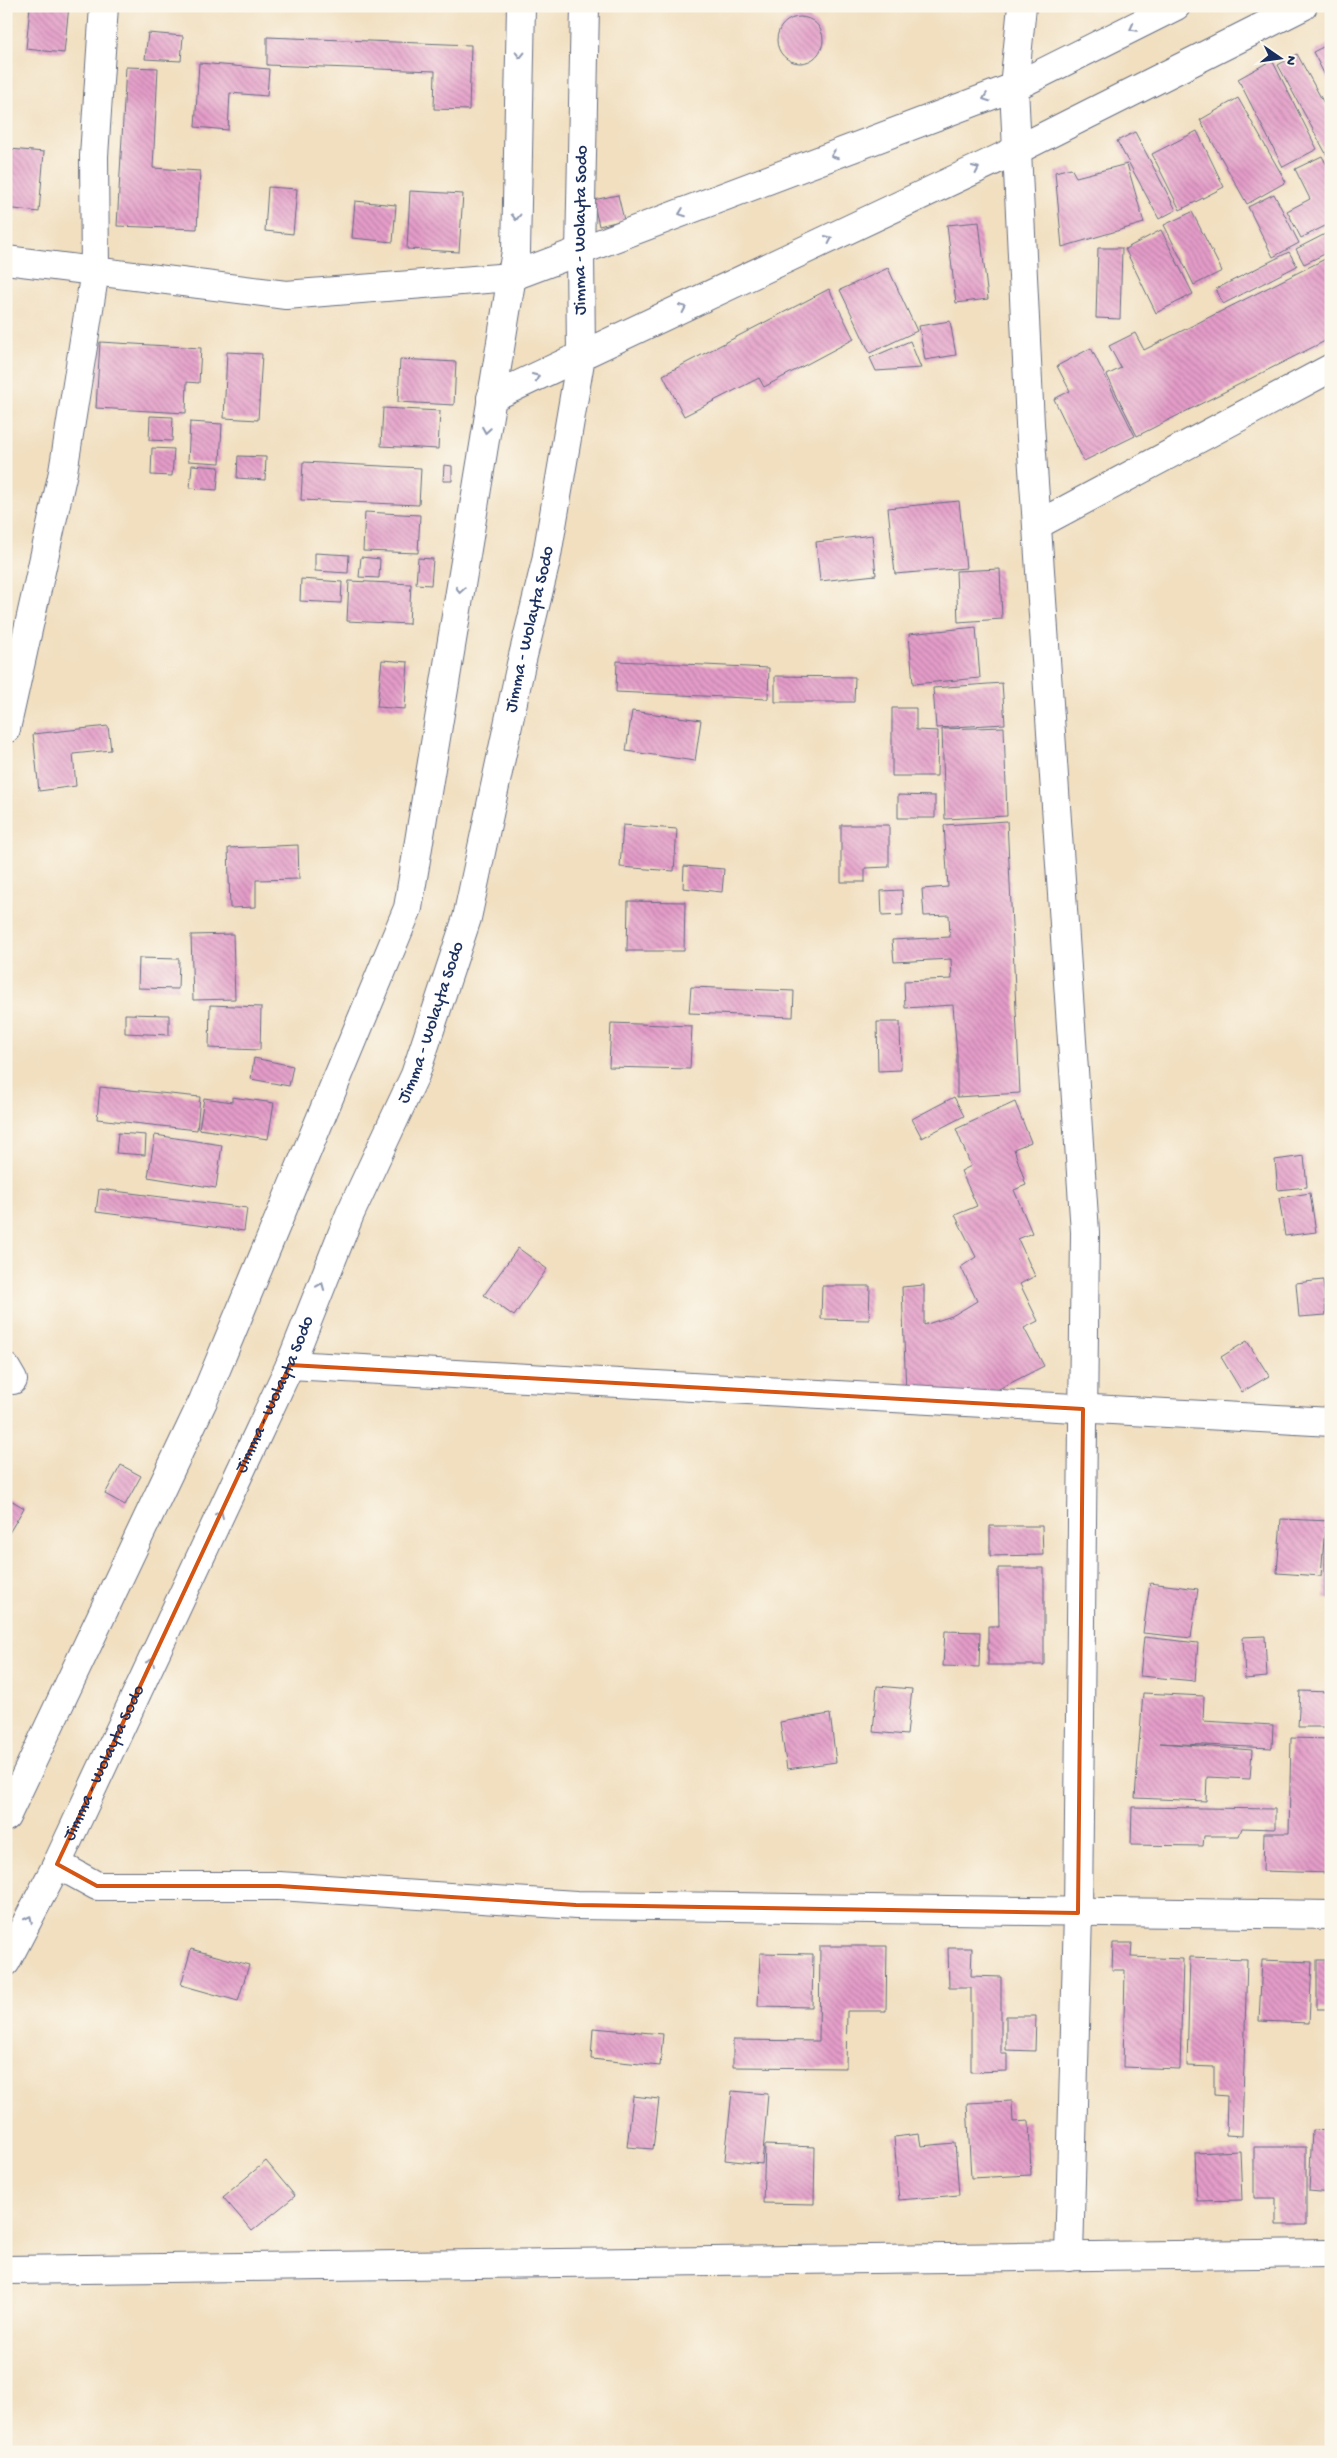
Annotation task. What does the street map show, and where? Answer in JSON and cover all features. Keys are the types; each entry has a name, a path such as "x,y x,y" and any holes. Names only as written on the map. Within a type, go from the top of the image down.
{"main road":[{"path":"6,729 63,472 95,271 94,156 104,6"},
{"path":"6,1817 204,1401 408,908 516,250 521,6"},
{"name":"Jimma - Wolayta Sodo","path":"6,1962 57,1864 290,1365 350,1214 416,1075 466,918 521,664 546,561 581,356 580,252 585,6"},
{"path":"1022,6 1014,87 1019,149 1029,414 1085,1232 1078,1913 1069,2256"},
{"path":"6,260 286,295 511,277 1014,87 1176,6"},
{"path":"491,398 1019,149 1303,6"},
{"path":"1037,525 1331,368"},
{"path":"6,646 30,624"},
{"path":"290,1365 1331,1422"},
{"path":"57,1864 96,1886 279,1886 576,1905 1331,1915"},
{"path":"6,2270 1331,2253"}],"highlighted area":[{"path":"290,1365 1083,1409 1078,1913 576,1905 279,1886 97,1886 57,1864"}],"building":[{"path":"30,6 69,6 64,53 26,49"},
{"path":"800,17 813,21 819,27 823,40 819,53 813,59 800,63 787,59 781,53 777,40 781,27 787,21"},
{"path":"148,33 183,36 181,61 145,59"},
{"path":"267,37 471,45 469,110 434,109 435,71 267,65"},
{"path":"1331,43 1331,87 1313,52"},
{"path":"1297,54 1331,116 1331,163 1278,65"},
{"path":"1272,60 1317,149 1283,167 1238,79"},
{"path":"199,63 269,69 267,96 230,93 228,130 195,127"},
{"path":"126,67 158,68 153,168 200,171 197,229 117,226"},
{"path":"1238,98 1286,182 1247,204 1200,120"},
{"path":"1197,131 1224,187 1180,210 1152,154"},
{"path":"1135,132 1176,210 1159,219 1117,141"},
{"path":"6,138 10,149 44,152 39,212 6,208"},
{"path":"1322,156 1331,173 1331,223 1301,238 1287,211 1310,199 1295,169"},
{"path":"1127,164 1144,223 1062,247 1055,172 1071,168 1076,177"},
{"path":"268,187 297,189 293,234 265,231"},
{"path":"410,191 463,194 459,252 407,249"},
{"path":"1274,194 1299,243 1273,257 1248,207"},
{"path":"618,195 624,220 599,226 593,200"},
{"path":"355,201 396,205 393,242 352,238"},
{"path":"1192,212 1222,271 1194,285 1164,225"},
{"path":"979,222 988,299 956,303 947,225"},
{"path":"1161,230 1193,294 1156,313 1125,249"},
{"path":"1329,232 1331,251 1304,264 1296,249"},
{"path":"1098,248 1122,248 1120,319 1096,318"},
{"path":"1289,252 1297,266 1223,304 1216,289"},
{"path":"1331,256 1331,338 1137,436 1107,375 1121,368 1109,346 1135,333 1144,350"},
{"path":"888,268 917,331 870,353 840,290"},
{"path":"829,289 854,339 764,387 759,378 684,416 663,375"},
{"path":"950,321 956,355 925,360 919,326"},
{"path":"910,341 921,368 876,371 870,358"},
{"path":"100,342 201,348 199,383 187,382 186,413 96,408"},
{"path":"1091,348 1135,436 1084,461 1054,399 1070,391 1057,366"},
{"path":"227,352 262,354 258,420 224,418"},
{"path":"400,359 456,362 454,405 398,402"},
{"path":"383,408 440,411 438,449 381,446"},
{"path":"150,416 173,417 172,441 149,440"},
{"path":"190,422 222,424 220,463 188,461"},
{"path":"152,448 174,449 172,476 151,475"},
{"path":"238,456 266,457 265,480 237,478"},
{"path":"303,462 421,468 419,505 301,500"},
{"path":"192,465 219,467 217,490 190,488"},
{"path":"444,465 452,466 452,481 443,481"},
{"path":"959,501 966,568 895,574 888,508"},
{"path":"365,512 420,515 418,553 363,551"},
{"path":"872,535 876,575 820,581 816,542"},
{"path":"315,553 349,555 348,573 315,571"},
{"path":"361,557 380,559 379,578 359,577"},
{"path":"418,558 433,559 431,585 416,584"},
{"path":"1000,569 1002,619 958,622 956,571"},
{"path":"301,579 342,582 341,603 300,601"},
{"path":"349,581 411,584 409,624 347,621"},
{"path":"976,627 980,678 913,684 909,634"},
{"path":"382,660 408,662 405,709 377,707"},
{"path":"617,661 769,668 768,699 616,692"},
{"path":"775,676 855,677 854,702 775,702"},
{"path":"1002,683 1005,724 936,728 933,688"},
{"path":"892,708 916,708 916,730 938,731 937,776 892,776"},
{"path":"632,711 701,720 695,761 626,751"},
{"path":"108,726 111,750 73,754 76,786 39,791 33,734"},
{"path":"1004,727 1007,816 945,819 942,729"},
{"path":"898,795 935,796 935,818 898,818"},
{"path":"1007,821 1020,1093 957,1097 957,1055 953,1005 905,1008 904,981 952,979 951,959 894,962 892,940 950,937 949,915 924,916 922,889 948,887 944,825"},
{"path":"623,825 677,829 674,871 620,867"},
{"path":"841,825 889,825 889,867 865,868 865,882 841,882"},
{"path":"298,845 299,879 256,880 256,907 230,908 228,848"},
{"path":"684,866 724,869 722,892 683,888"},
{"path":"902,890 903,915 882,916 881,891"},
{"path":"628,901 685,902 684,951 627,951"},
{"path":"233,934 235,999 193,1000 191,935"},
{"path":"139,958 179,959 178,989 138,988"},
{"path":"691,987 794,991 793,1017 689,1013"},
{"path":"210,1005 261,1007 260,1050 209,1048"},
{"path":"125,1014 169,1015 169,1035 125,1033"},
{"path":"877,1022 900,1022 901,1070 878,1071"},
{"path":"611,1023 692,1026 690,1069 609,1067"},
{"path":"254,1058 293,1066 289,1086 251,1079"},
{"path":"100,1087 200,1097 197,1130 97,1119"},
{"path":"232,1097 274,1103 268,1139 199,1129 204,1098 232,1102"},
{"path":"954,1097 964,1116 922,1138 912,1119"},
{"path":"1015,1102 1031,1142 1014,1149 1026,1185 1014,1190 1032,1233 1018,1239 1035,1276 1020,1284 1038,1321 1024,1328 1044,1366 987,1395 906,1394 902,1287 924,1285 924,1325 952,1316 977,1301 961,1267 976,1257 955,1215 977,1206 961,1171 971,1166 956,1129"},
{"path":"118,1133 146,1135 145,1155 116,1153"},
{"path":"155,1135 222,1145 216,1188 148,1177"},
{"path":"1304,1156 1307,1187 1278,1190 1275,1160"},
{"path":"99,1189 247,1208 244,1231 96,1212"},
{"path":"1310,1193 1316,1232 1285,1236 1279,1198"},
{"path":"518,1248 547,1269 514,1316 484,1295"},
{"path":"1323,1280 1326,1315 1299,1317 1296,1283"},
{"path":"822,1286 870,1286 869,1320 821,1319"},
{"path":"1247,1341 1269,1376 1242,1392 1221,1357"},
{"path":"121,1465 141,1476 125,1505 105,1494"},
{"path":"6,1497 24,1508 6,1538"},
{"path":"1281,1519 1331,1521 1331,1599 1325,1599 1325,1527 1321,1576 1277,1573"},
{"path":"990,1526 1042,1526 1043,1555 990,1556"},
{"path":"998,1568 1044,1568 1044,1665 988,1665 988,1626 999,1626"},
{"path":"1150,1583 1198,1589 1191,1638 1143,1633"},
{"path":"945,1631 980,1632 979,1667 943,1666"},
{"path":"1265,1636 1267,1677 1245,1679 1243,1637"},
{"path":"1144,1637 1198,1643 1195,1681 1140,1676"},
{"path":"877,1686 912,1689 907,1735 873,1732"},
{"path":"1300,1691 1331,1692 1330,1727 1298,1727"},
{"path":"1143,1693 1204,1696 1203,1721 1273,1725 1272,1748 1160,1743 1252,1750 1250,1779 1207,1777 1206,1801 1135,1798"},
{"path":"830,1714 836,1762 787,1769 780,1722"},
{"path":"1291,1738 1331,1739 1331,1873 1263,1871 1264,1833 1289,1833"},
{"path":"1132,1807 1275,1809 1275,1829 1242,1828 1239,1836 1204,1836 1203,1846 1131,1845"},
{"path":"1113,1943 1132,1943 1131,1957 1183,1959 1180,2069 1123,2067 1125,1970 1112,1970"},
{"path":"820,1946 887,1946 886,2011 847,2011 846,2068 733,2067 733,2040 819,2041"},
{"path":"948,1948 972,1948 971,1976 1001,1977 1001,2054 1007,2054 1007,2071 971,2072 971,1988 949,1988"},
{"path":"191,1949 249,1965 238,2001 181,1985"},
{"path":"760,1953 813,1954 812,2007 758,2006"},
{"path":"1190,1957 1247,1959 1242,2136 1226,2135 1227,2096 1214,2095 1214,2067 1187,2066"},
{"path":"1262,1960 1312,1962 1309,2023 1259,2021"},
{"path":"1317,1960 1331,1960 1331,2009 1317,2009"},
{"path":"1006,2016 1036,2016 1035,2051 1006,2050"},
{"path":"593,2028 663,2034 660,2066 591,2059"},
{"path":"732,2091 768,2094 762,2164 725,2160"},
{"path":"633,2096 659,2099 653,2149 627,2147"},
{"path":"1012,2101 1013,2122 1029,2121 1031,2175 971,2178 967,2103"},
{"path":"1312,2130 1331,2131 1331,2193 1309,2191"},
{"path":"919,2134 921,2146 955,2143 959,2195 899,2200 894,2137"},
{"path":"765,2145 815,2147 814,2204 763,2203"},
{"path":"1254,2147 1306,2147 1306,2225 1276,2225 1276,2198 1254,2198"},
{"path":"1240,2151 1242,2200 1197,2201 1195,2153"},
{"path":"266,2161 295,2196 252,2231 223,2197"}]}
